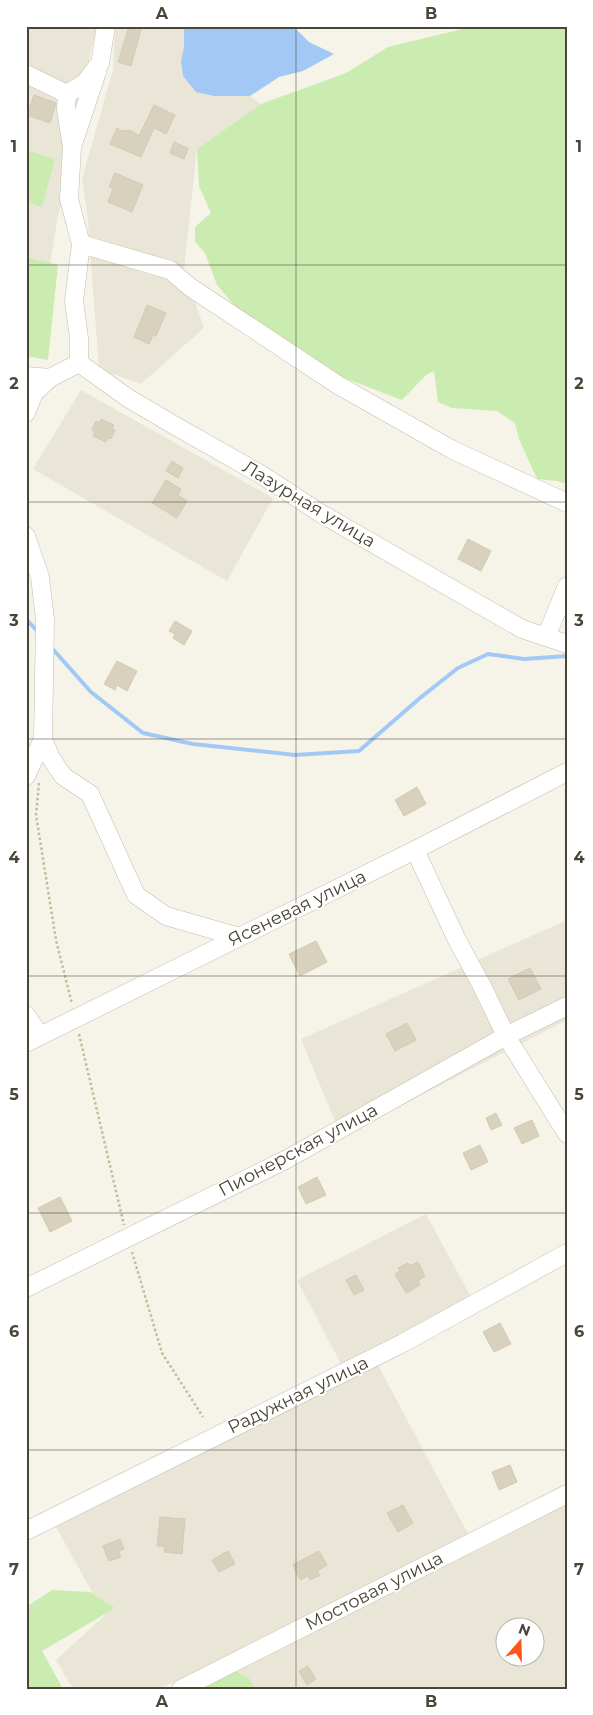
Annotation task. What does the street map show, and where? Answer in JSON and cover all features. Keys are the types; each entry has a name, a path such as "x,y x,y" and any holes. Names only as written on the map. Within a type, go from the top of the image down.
{"street":[{"path":"72,147 100,63 106,26"},
{"path":"67,94 84,83 100,63"},
{"path":"26,74 67,94"},
{"path":"26,413 34,393 50,378 79,362 79,338 74,301 81,244 69,199 72,147 66,109 67,94"},
{"path":"81,244 170,270 190,287 338,385 451,449 567,503"},
{"name":"Лазурная улица","path":"79,362 128,398 269,479 320,513 522,629 567,644"},
{"path":"26,376 50,378"},
{"path":"26,536 40,577 45,619 43,739 33,776"},
{"path":"546,637 567,586"},
{"path":"43,739 51,758 64,776 90,794 136,895 166,916 239,937"},
{"name":"Ясеневая улица","path":"33,1039 416,850 567,772"},
{"path":"416,850 457,940 506,1036 567,1134"},
{"name":"Пионерская улица","path":"26,1288 286,1158 506,1036 567,1006"},
{"path":"26,1015 33,1039"},
{"name":"Радужная улица","path":"26,1531 403,1343 567,1253"},
{"name":"Мостовая улица","path":"181,1689 567,1494"}],"path":[{"path":"33,776 36,815 56,940 127,1238 162,1353 204,1417"}],"shaded area":[{"path":"26,26 98,26 90,52 78,153 58,215 48,277 26,272"},
{"path":"115,26 183,26 184,47 181,61 214,96 250,96 261,104 197,149 184,270 204,328 141,384 99,369 87,211 82,179 113,69"},
{"path":"81,390 273,498 227,581 33,469"},
{"path":"567,920 567,1020 341,1136 301,1039"},
{"path":"426,1214 472,1299 371,1352 477,1551 567,1504 567,1689 239,1689 223,1659 159,1689 73,1689 56,1660 105,1615 52,1520 342,1366 297,1280"}],"green space":[{"path":"475,26 567,26 567,484 537,479 519,439 515,423 497,411 452,408 438,402 434,371 426,375 402,400 334,374 248,321 217,285 205,253 195,242 195,227 211,213 199,186 197,149 261,104 346,73 388,47"},
{"path":"26,150 55,159 42,207 26,202"},
{"path":"26,257 58,265 48,360 26,356"},
{"path":"52,1590 90,1592 115,1608 42,1651 63,1689 26,1689 26,1611 29,1605"},
{"path":"220,1662 250,1679 255,1689 167,1689"}],"water":[{"path":"183,26 293,26 309,42 334,54 303,71 279,77 250,96 214,96 196,92 183,76 181,61 184,47"}],"building":[{"path":"129,26 141,29 131,66 118,62"},
{"path":"34,95 56,103 50,123 27,115"},
{"path":"154,105 175,115 166,134 154,128 141,157 110,144 117,128 122,131 130,130 139,136"},
{"path":"174,142 188,148 184,159 170,153"},
{"path":"115,173 143,185 132,212 108,202 113,189 109,187"},
{"path":"147,305 166,313 156,336 153,335 149,344 134,337"},
{"path":"101,419 114,425 112,429 115,430 111,439 108,438 106,442 93,436 95,432 92,430 96,421 99,423"},
{"path":"172,461 183,468 178,478 166,471"},
{"path":"166,480 181,489 178,495 187,501 177,518 152,503"},
{"path":"468,539 491,551 481,571 458,559"},
{"path":"175,621 192,631 184,645 173,638 175,634 169,631"},
{"path":"117,661 137,671 127,691 117,685 115,690 104,684"},
{"path":"417,787 426,804 404,816 395,800"},
{"path":"316,941 327,962 300,976 289,954"},
{"path":"530,968 541,989 519,1000 508,979"},
{"path":"407,1023 416,1040 395,1051 386,1034"},
{"path":"496,1113 502,1125 491,1130 486,1118"},
{"path":"532,1120 539,1136 522,1144 514,1128"},
{"path":"480,1145 488,1162 471,1170 463,1153"},
{"path":"317,1177 326,1195 306,1204 298,1187"},
{"path":"60,1197 72,1221 50,1232 38,1208"},
{"path":"418,1262 425,1276 418,1281 420,1285 406,1293 395,1274 400,1271 398,1268 408,1263 410,1266"},
{"path":"356,1275 364,1290 354,1295 346,1280"},
{"path":"500,1323 511,1344 494,1352 483,1332"},
{"path":"510,1465 517,1482 499,1490 492,1472"},
{"path":"403,1505 413,1523 398,1532 387,1513"},
{"path":"160,1517 185,1519 182,1554 164,1552 165,1546 157,1546"},
{"path":"120,1539 124,1549 118,1551 121,1557 109,1561 103,1546"},
{"path":"228,1551 235,1564 219,1572 212,1560"},
{"path":"319,1551 327,1565 317,1571 320,1575 310,1580 308,1576 300,1580 293,1565"},
{"path":"308,1666 316,1679 307,1685 299,1671"}],"waterway":[{"path":"26,619 39,633"},
{"path":"50,646 91,692 143,733 193,744 295,755 359,751 458,668 488,654 524,659 567,656"}]}
